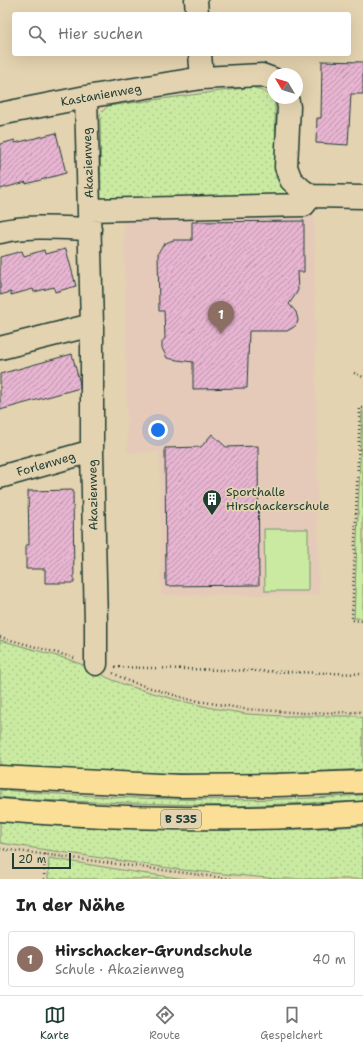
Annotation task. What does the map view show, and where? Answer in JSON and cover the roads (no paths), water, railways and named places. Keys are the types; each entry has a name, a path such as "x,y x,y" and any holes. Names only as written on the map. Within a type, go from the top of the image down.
{"highway":[{"path":"0,777 179,786 363,782"},
{"name":"B 535","path":"0,810 51,814 185,819 297,817 363,813"}],"street":[{"path":"196,0 197,12"},
{"path":"200,56 202,78"},
{"name":"Kastanienweg","path":"0,114 86,97 202,78 262,75 267,77"},
{"name":"Akazienweg","path":"86,97 90,219 92,451 96,623 102,665"},
{"path":"288,104 286,168 291,180 311,196 363,197"},
{"path":"0,232 90,219 304,205 311,196"},
{"path":"0,348 92,326"},
{"name":"Forlenweg","path":"0,477 92,451"}],"place":[{"name":"Hirschacker-Grundschule","path":"221,334"},
{"name":"Sporthalle Hirschackerschule","path":"212,516"}]}
